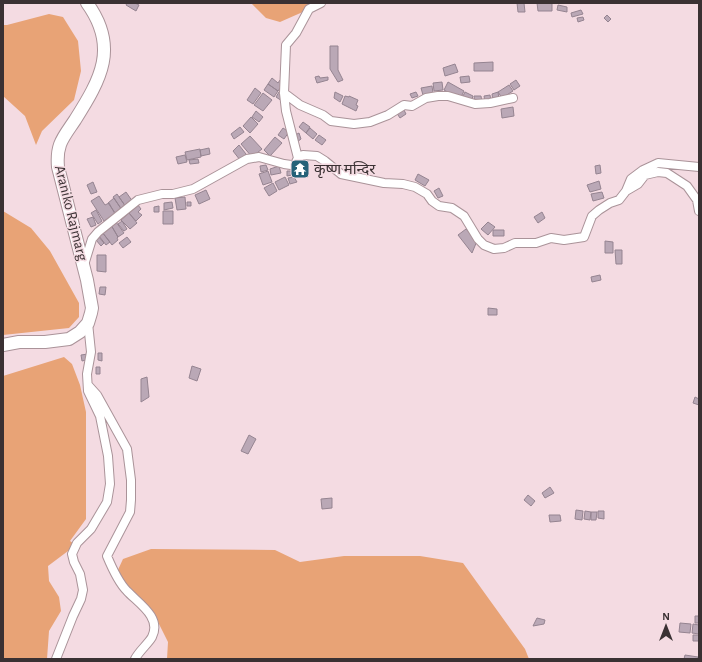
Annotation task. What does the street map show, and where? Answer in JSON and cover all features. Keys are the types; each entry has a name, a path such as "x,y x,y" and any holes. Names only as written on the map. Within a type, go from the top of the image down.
{"highway":[{"name":"Araniko Rajmarg","path":"87,3 98,24 105,43 105,58 101,73 91,94 65,133 59,149 58,167 87,280 92,308 88,323"},
{"path":"3,345 19,342 45,342 69,339 80,332 88,323"}],"street":[{"path":"298,158 286,112 284,93 286,45 296,33 309,9 320,3"},
{"path":"284,93 300,105 322,115 330,121 354,124 370,122 388,115 404,105 412,106 426,98 438,96 448,96 475,104 490,103 513,98"},
{"path":"84,266 92,239 98,232 138,200 193,189 247,159 259,157 291,165 295,164 298,158 303,155 317,156 341,174 384,183 403,184 415,187 427,194 432,201 439,206 452,208 464,216 478,239 484,245 494,249 504,248 515,243 536,242 551,238 564,240 584,237 592,216 610,203 620,200 631,179 643,170 658,163 699,167"},
{"path":"626,191 638,184 645,175 658,172 667,173 687,186 696,200 699,211"},
{"path":"56,659 81,599 83,590 80,574 72,554 77,543 91,529 107,502 110,484 108,456 100,416 88,391 87,374 91,352 88,323"},
{"path":"88,384 97,395 127,449 132,500 130,512 107,556 113,570 126,591 146,609 152,620 154,628 152,637 135,659"}],"shaded area":[{"path":"251,3 311,3 305,11 280,22 266,18"},
{"path":"49,14 63,17 78,41 81,71 74,100 42,131 36,145 25,116 3,96 3,25"},
{"path":"3,211 31,228 50,251 79,303 79,317 69,328 3,335"},
{"path":"64,357 72,364 80,385 86,412 86,519 70,541 76,545 48,566 49,581 59,597 61,611 49,631 47,659 3,659 3,376"},
{"path":"151,549 275,550 300,562 344,556 420,556 463,563 525,649 529,659 167,659 168,642 155,616 123,587 117,572 123,559"}],"building":[{"path":"127,3 135,3 139,5 136,11 126,5"},
{"path":"517,3 524,3 525,12 518,12"},
{"path":"537,3 552,3 552,11 538,11"},
{"path":"558,5 567,7 567,12 557,10"},
{"path":"581,10 583,14 572,17 571,13"},
{"path":"607,15 611,19 608,22 604,18"},
{"path":"583,17 584,20 578,22 577,18"},
{"path":"330,46 338,46 338,70 343,80 338,82 330,69"},
{"path":"493,62 493,71 474,71 474,63"},
{"path":"455,64 458,72 445,76 443,68"},
{"path":"319,76 320,78 328,77 328,80 317,83 315,77"},
{"path":"469,76 470,82 461,83 460,77"},
{"path":"272,78 278,83 280,80 284,83 278,91 268,84"},
{"path":"516,80 520,86 514,90 510,84"},
{"path":"442,82 443,90 434,91 433,83"},
{"path":"448,82 464,91 460,99 444,90"},
{"path":"268,84 278,91 274,97 264,90"},
{"path":"509,85 513,91 502,98 498,92"},
{"path":"432,86 433,93 423,95 421,88"},
{"path":"255,88 261,93 253,104 247,100"},
{"path":"279,92 285,96 282,101 276,97"},
{"path":"335,92 343,96 340,102 334,98"},
{"path":"416,92 418,96 412,98 410,94"},
{"path":"465,92 473,96 471,102 462,98"},
{"path":"498,92 499,99 493,101 492,94"},
{"path":"263,93 272,100 263,111 254,105"},
{"path":"490,95 491,101 485,102 484,96"},
{"path":"345,96 358,100 356,111 342,104"},
{"path":"474,96 481,96 482,102 475,103"},
{"path":"513,107 514,116 502,118 501,109"},
{"path":"403,108 406,114 400,118 396,112"},
{"path":"256,111 263,117 259,122 252,117"},
{"path":"251,117 258,124 250,133 243,126"},
{"path":"303,122 310,127 306,133 299,127"},
{"path":"240,127 244,132 234,139 231,134"},
{"path":"283,128 289,132 284,139 278,135"},
{"path":"310,128 317,134 313,139 306,133"},
{"path":"299,133 301,139 297,142 295,135"},
{"path":"319,135 326,140 322,145 315,140"},
{"path":"250,136 262,149 252,157 241,144"},
{"path":"275,137 282,143 270,156 264,150"},
{"path":"239,145 246,154 240,160 233,151"},
{"path":"209,148 210,154 201,156 200,150"},
{"path":"200,149 201,157 187,160 185,152"},
{"path":"185,155 187,162 178,164 176,157"},
{"path":"198,159 199,163 190,164 189,160"},
{"path":"266,165 268,170 261,172 260,166"},
{"path":"600,165 601,173 596,174 595,166"},
{"path":"279,166 281,173 271,175 270,169"},
{"path":"268,171 272,182 263,185 259,174"},
{"path":"287,171 292,171 292,175 287,176"},
{"path":"418,174 429,180 425,186 415,180"},
{"path":"285,177 289,185 279,190 275,182"},
{"path":"294,177 297,182 290,184 288,178"},
{"path":"599,181 601,189 590,192 587,185"},
{"path":"93,182 97,192 91,194 87,185"},
{"path":"273,183 277,191 269,196 264,188"},
{"path":"439,188 443,196 438,198 434,191"},
{"path":"206,190 210,199 199,204 195,195"},
{"path":"126,192 133,202 126,207 119,197"},
{"path":"602,192 604,198 593,201 591,194"},
{"path":"117,194 126,207 122,210 113,197"},
{"path":"99,196 105,205 109,203 115,214 104,221 91,201"},
{"path":"185,197 186,209 177,210 175,198"},
{"path":"114,198 122,210 116,214 108,203"},
{"path":"172,202 173,208 164,210 164,203"},
{"path":"187,202 191,202 191,206 187,206"},
{"path":"138,205 141,209 138,212 142,215 136,221 129,213"},
{"path":"159,206 159,212 154,212 154,207"},
{"path":"96,210 102,221 98,224 91,213"},
{"path":"163,211 173,211 173,224 163,224"},
{"path":"542,212 545,218 538,223 534,217"},
{"path":"129,213 137,223 130,229 121,220"},
{"path":"93,217 96,225 91,227 87,219"},
{"path":"122,221 127,229 124,231 118,224"},
{"path":"116,222 124,233 118,237 111,225"},
{"path":"488,222 495,227 488,235 481,229"},
{"path":"111,225 118,237 118,240 112,245 102,232"},
{"path":"466,229 477,241 472,253 458,235"},
{"path":"493,230 504,230 504,236 493,236"},
{"path":"102,232 110,242 106,245 99,236"},
{"path":"98,236 104,243 101,246 96,240"},
{"path":"127,237 131,242 123,248 119,243"},
{"path":"605,241 613,242 613,253 605,253"},
{"path":"615,250 622,250 622,264 616,264"},
{"path":"97,255 106,255 106,272 97,271"},
{"path":"600,275 601,280 592,282 591,277"},
{"path":"100,287 106,287 105,295 99,294"},
{"path":"488,308 497,309 497,315 488,315"},
{"path":"98,353 102,353 102,361 98,360"},
{"path":"88,354 90,359 82,361 81,355"},
{"path":"192,366 201,369 197,381 189,378"},
{"path":"96,367 100,367 100,374 96,374"},
{"path":"147,377 149,397 141,402 141,379"},
{"path":"695,397 699,399 699,405 693,403"},
{"path":"249,435 256,439 248,454 241,451"},
{"path":"550,487 554,493 545,498 542,493"},
{"path":"528,495 535,501 531,506 524,500"},
{"path":"332,498 332,508 322,509 321,499"},
{"path":"576,510 583,511 582,520 575,519"},
{"path":"585,511 591,512 590,520 584,519"},
{"path":"598,511 604,511 604,519 598,518"},
{"path":"591,512 597,512 596,520 591,520"},
{"path":"549,515 560,515 561,521 550,522"},
{"path":"695,616 699,616 699,623 695,623"},
{"path":"537,618 545,620 544,624 533,626"},
{"path":"680,623 691,624 690,633 679,632"},
{"path":"693,624 699,625 699,634 692,633"},
{"path":"693,635 699,635 699,641 693,641"},
{"path":"685,655 698,657 698,659 684,659"}],"place":[{"name":"कृष्ण मन्दिर","path":"300,169"}]}
